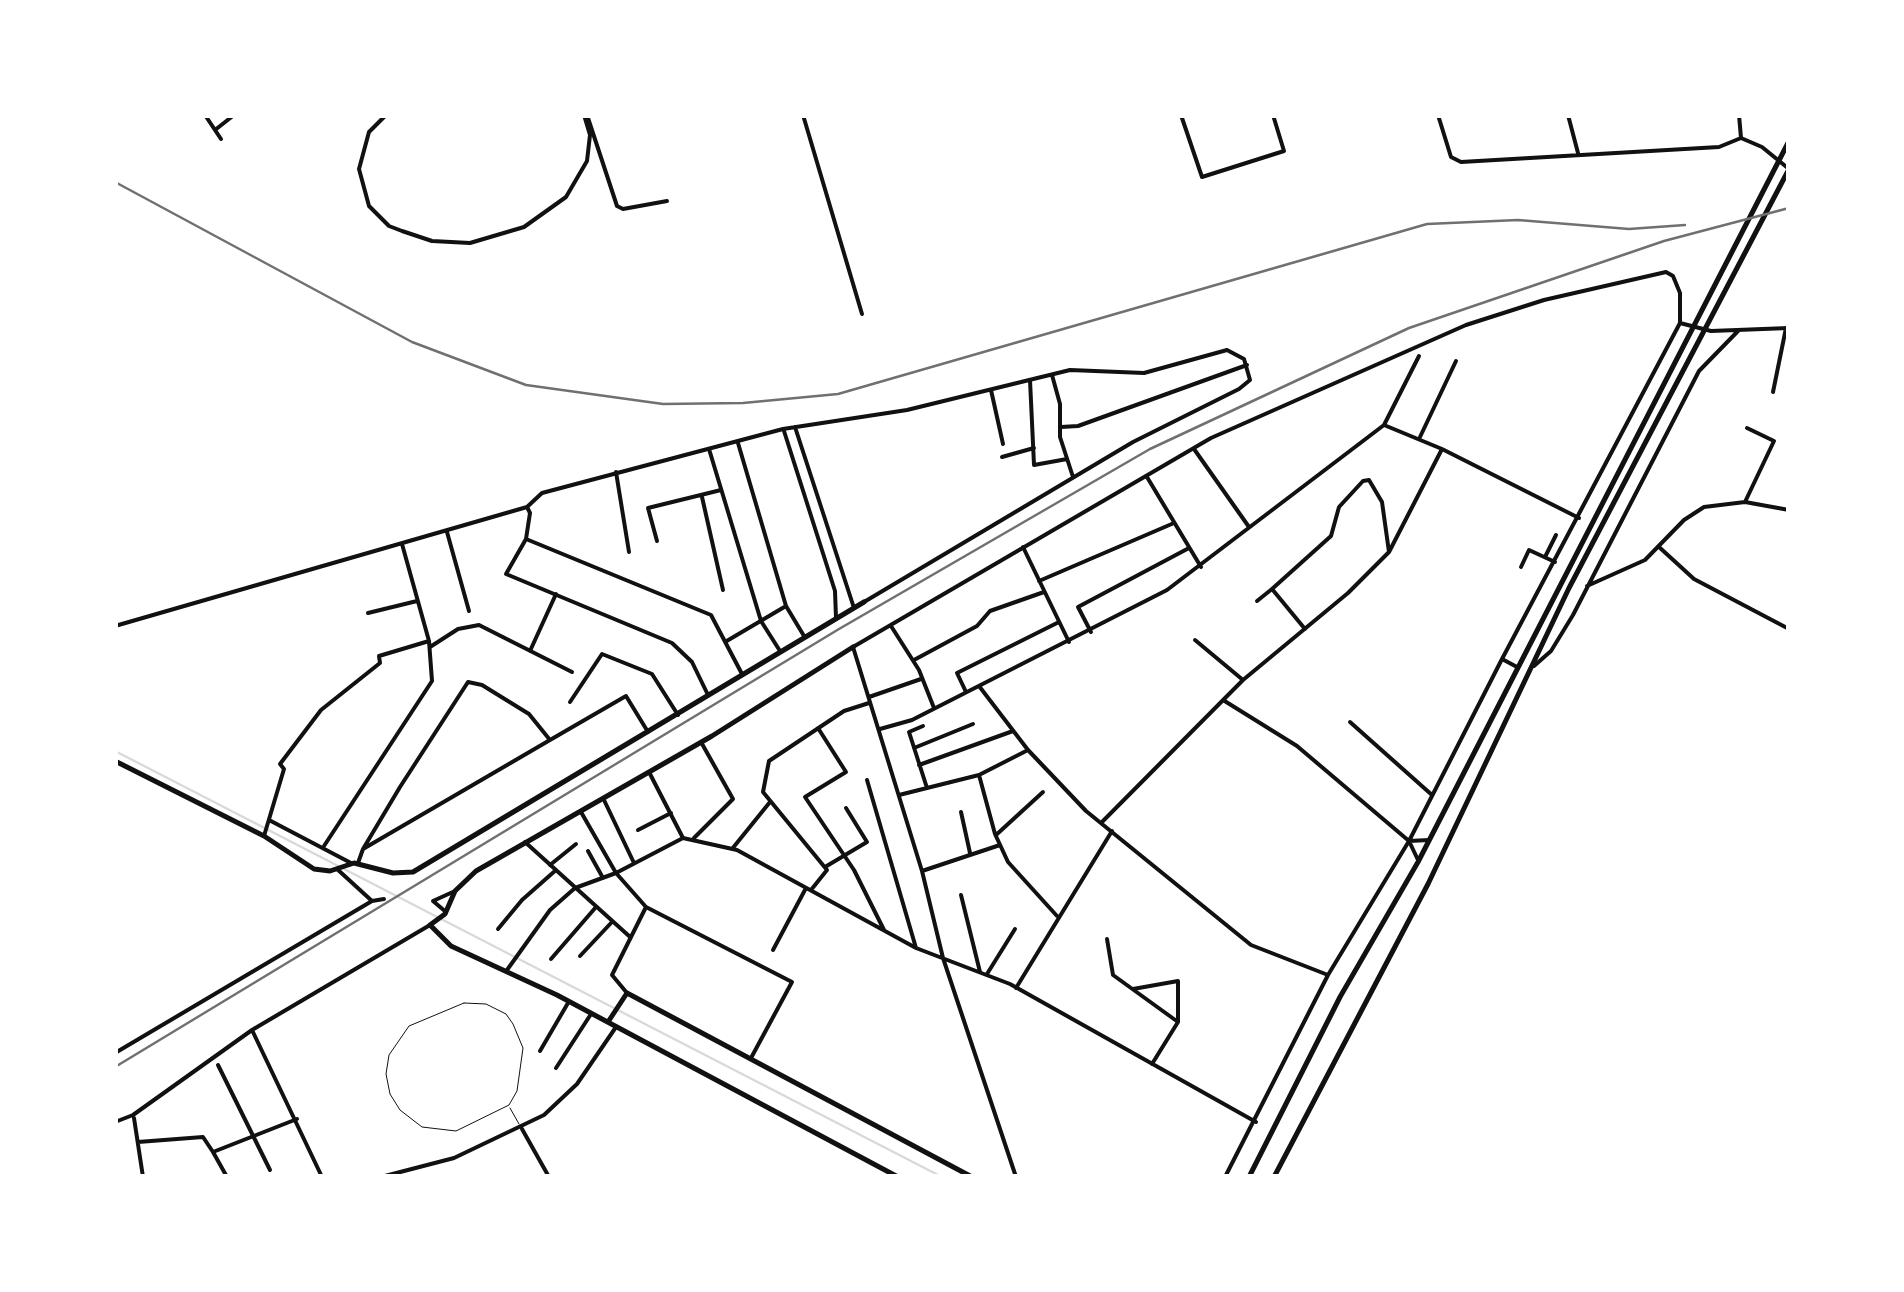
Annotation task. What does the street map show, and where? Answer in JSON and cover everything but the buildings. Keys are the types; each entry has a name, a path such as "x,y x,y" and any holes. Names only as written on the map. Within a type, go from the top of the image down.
{"street":[{"path":"205,115 221,139"},
{"path":"215,130 234,115"},
{"path":"386,115 370,132 359,169 369,206 389,226 402,232 432,241 470,243 524,227 566,196 587,161 590,136 585,115"},
{"path":"585,115 616,206 622,209 667,201"},
{"path":"803,115 862,314"},
{"path":"1180,115 1202,177 1284,151 1273,115"},
{"path":"1274,1177 1428,884 1570,588 1789,169 1741,138 1720,147 1454,160 1438,115"},
{"path":"1568,115 1578,153"},
{"path":"1739,115 1741,138"},
{"path":"1249,1177 1340,997 1418,862 1789,141"},
{"path":"446,913 433,901 455,891 476,871 702,742 1022,546 1194,449 1428,342 1544,300 1666,272 1673,276 1680,293 1680,323 1409,842 1328,975 1225,1177"},
{"path":"1680,323 1712,331 1788,328 1773,392"},
{"path":"1534,666 1560,638 1699,370 1739,330"},
{"path":"115,626 447,532 527,507 542,493 737,440 908,410 1094,368 1144,374 1227,350 1238,354 1247,365 1250,380 1239,389 1072,477 422,868 393,873 352,864 324,846 268,822"},
{"path":"880,729 934,708 1092,632 1201,567 1384,425 1419,356"},
{"path":"1420,437 1456,361"},
{"path":"1061,427 1078,426 1247,365"},
{"path":"1052,375 1072,477"},
{"path":"1030,380 1034,465 1067,458"},
{"path":"992,390 1003,444"},
{"path":"1384,425 1420,437 1578,518"},
{"path":"795,427 854,608"},
{"path":"1746,502 1774,441 1747,428"},
{"path":"783,430 835,592 836,618"},
{"path":"737,440 786,606 804,636"},
{"path":"708,448 761,620 780,651"},
{"path":"1002,457 1034,448"},
{"path":"1194,449 1250,528"},
{"path":"1101,823 1243,680 1306,629 1389,552 1442,449"},
{"path":"616,472 628,552"},
{"path":"1146,476 1201,567"},
{"path":"1258,601 1331,536 1340,507 1363,481 1370,480 1382,502 1389,552"},
{"path":"657,541 648,508 721,490"},
{"path":"701,495 723,590"},
{"path":"1587,586 1645,560 1684,520 1704,507 1746,502 1789,510"},
{"path":"527,507 530,513 526,539 506,574 672,643 692,662 708,695"},
{"path":"1039,580 1174,523"},
{"path":"447,532 468,611"},
{"path":"1545,557 1556,535"},
{"path":"526,539 711,614 742,674"},
{"path":"324,846 432,681 429,644 402,544"},
{"path":"1022,546 1068,642"},
{"path":"1659,547 1694,578 1789,629"},
{"path":"1092,632 1078,607 1189,548"},
{"path":"1521,566 1529,550 1555,562"},
{"path":"1272,589 1306,629"},
{"path":"914,660 977,626 990,611 1044,592"},
{"path":"530,651 556,594"},
{"path":"368,613 417,601"},
{"path":"725,642 786,606"},
{"path":"966,692 957,672 1059,622"},
{"path":"264,834 284,770 280,764 321,710 380,663 378,656 429,644 458,629 479,625 572,672"},
{"path":"891,626 914,660 934,708"},
{"path":"1195,640 1243,680"},
{"path":"852,647 922,871 943,958 1016,1177"},
{"path":"570,702 602,654 652,674 678,714"},
{"path":"1502,659 1518,667"},
{"path":"825,867 762,792 768,761 844,711 922,678"},
{"path":"115,761 264,834 314,869 338,869 352,864 468,682 482,685 529,714 550,740"},
{"path":"979,686 1028,750 1101,823 1251,944 1328,975"},
{"path":"363,848 626,696 648,733"},
{"path":"1223,700 1298,746 1409,842 1418,862"},
{"path":"1350,722 1432,795"},
{"path":"914,748 973,724"},
{"path":"923,726 909,732 927,788"},
{"path":"818,728 846,772 805,797 844,856 884,930"},
{"path":"920,765 1013,730"},
{"path":"692,840 732,799 702,742"},
{"path":"899,795 979,775 1028,750"},
{"path":"649,772 684,838"},
{"path":"979,775 1008,862 1057,916"},
{"path":"867,780 916,948"},
{"path":"996,835 1043,792"},
{"path":"603,798 634,863"},
{"path":"732,849 770,802"},
{"path":"773,950 825,867 867,842 846,808"},
{"path":"580,811 616,873 646,908 792,982 751,1058"},
{"path":"961,812 970,854"},
{"path":"638,830 670,813"},
{"path":"1016,988 1112,831"},
{"path":"507,970 522,944 575,888 616,873 684,838 732,849 916,948 1016,988 1256,1122"},
{"path":"1409,842 1429,840"},
{"path":"525,842 630,937"},
{"path":"550,864 576,844"},
{"path":"922,871 1000,845"},
{"path":"588,851 603,878"},
{"path":"338,869 372,901"},
{"path":"498,930 522,900 556,870"},
{"path":"115,1122 133,1116 252,1030 438,922 455,891"},
{"path":"961,895 984,973"},
{"path":"115,1053 372,901 384,899"},
{"path":"551,959 596,907"},
{"path":"646,908 612,975 624,995 751,1058 972,1177"},
{"path":"580,956 612,921"},
{"path":"430,925 440,939 569,1002 898,1177"},
{"path":"984,973 1015,930"},
{"path":"1107,940 1113,975 1178,1022"},
{"path":"1133,989 1178,982 1178,1022 1152,1064"},
{"path":"608,1023 624,995"},
{"path":"540,1051 569,1002"},
{"path":"556,1068 591,1014"},
{"path":"381,1177 454,1158 544,1115 577,1084 616,1028"},
{"path":"252,1030 298,1119 322,1177"},
{"path":"218,1065 270,1170"},
{"path":"133,1116 143,1177"},
{"path":"213,1152 298,1119"},
{"path":"522,1128 549,1177"},
{"path":"138,1142 203,1137 226,1177"},
{"path":"410,1170 413,1177"}],"lane":[{"path":"475,1002 497,1009 513,1024 523,1048 522,1077 508,1105 456,1131 422,1127 400,1110 390,1094 386,1066 393,1046 409,1026 455,1004 475,1002"},
{"path":"508,1105 522,1128"}],"waterway":[{"path":"115,751 942,1177"}],"railway":[{"path":"115,182 412,342 526,385 663,404 743,403 838,394 1427,224 1518,220 1629,229 1685,225"},
{"path":"115,1067 839,629 1150,449 1409,328 1664,241 1789,208"}]}
